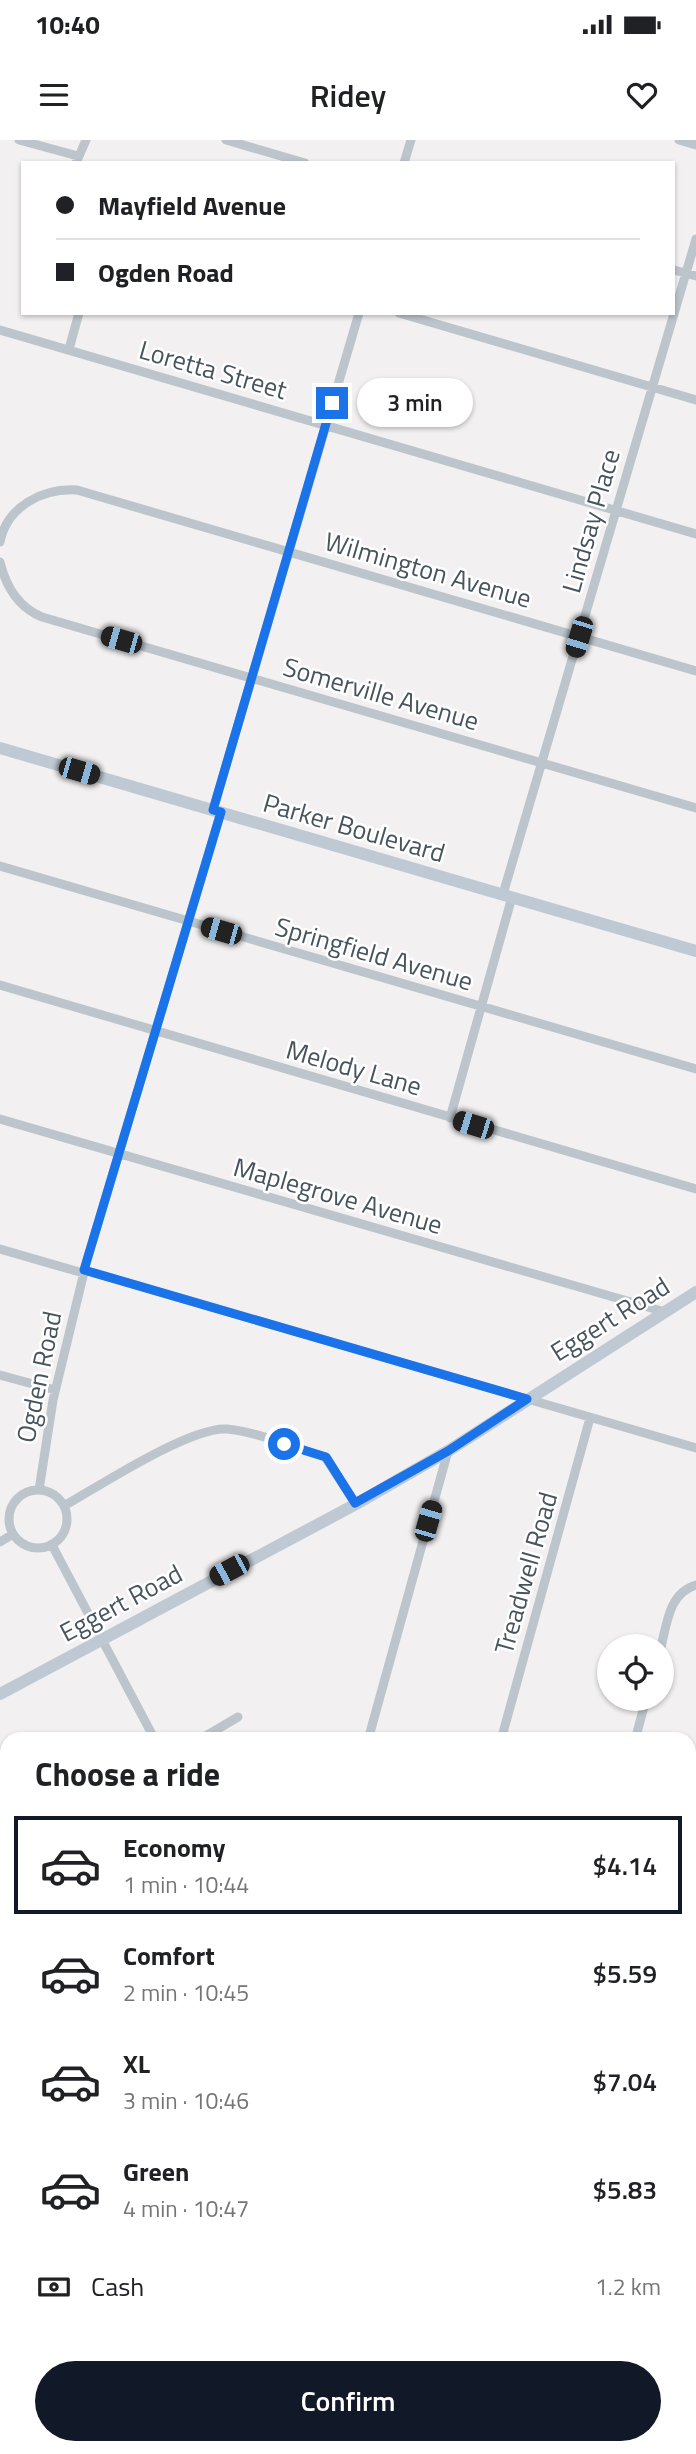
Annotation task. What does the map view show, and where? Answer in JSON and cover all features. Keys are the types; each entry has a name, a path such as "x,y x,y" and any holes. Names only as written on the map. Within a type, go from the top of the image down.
{"street":[{"path":"19,140 77,160 86,140"},
{"path":"226,140 298,161"},
{"path":"405,161 411,140"},
{"path":"679,140 696,145"},
{"name":"Lindsay Place","path":"675,311 696,239"},
{"path":"675,270 696,276"},
{"path":"69,349 78,315"},
{"name":"Ogden Road","path":"39,1490 55,1390 84,1272 188,922 252,678 358,315"},
{"path":"406,315 696,400"},
{"name":"Lindsay Place","path":"450,1118 481,1007 542,763 674,315"},
{"name":"Loretta Street","path":"0,330 696,534"},
{"name":"Wilmington Avenue","path":"0,537 10,519 30,500 64,489 77,490 696,671"},
{"name":"Somerville Avenue","path":"0,562 15,597 31,612 696,808"},
{"name":"Parker Boulevard","path":"0,748 696,951"},
{"name":"Springfield Avenue","path":"0,866 696,1069"},
{"name":"Melody Lane","path":"0,985 696,1189"},
{"name":"Maplegrove Avenue","path":"0,1119 665,1312"},
{"path":"0,1249 696,1448"},
{"name":"Eggert Road","path":"0,1694 448,1451 696,1292"},
{"path":"0,1375 55,1390"},
{"name":"Treadwell Road","path":"503,1732 590,1418"},
{"path":"64,1506 190,1437 215,1429 240,1432 326,1457 355,1503"},
{"path":"370,1732 448,1451"},
{"path":"39,1490 54,1495 64,1506 66,1525 61,1536 52,1545 33,1548 21,1543 13,1534 5,1510 24,1493 39,1490"},
{"path":"0,1542 13,1534"},
{"path":"52,1545 151,1732"},
{"path":"665,1634 673,1604 682,1591 696,1585"},
{"path":"637,1732 643,1711"},
{"path":"214,1732 239,1717"}],"route":[{"path":"284,1444 326,1457 355,1503 358,1503 448,1451 527,1399 84,1270 221,812 213,810 332,403"}]}
